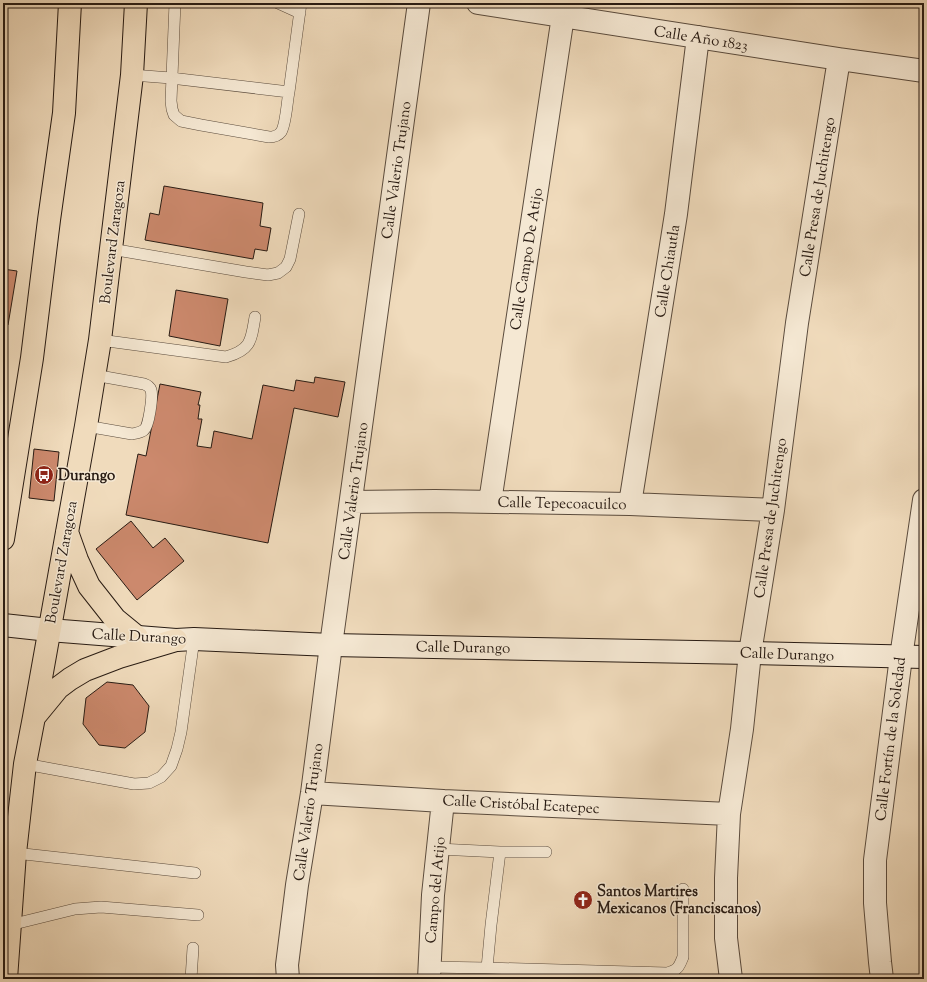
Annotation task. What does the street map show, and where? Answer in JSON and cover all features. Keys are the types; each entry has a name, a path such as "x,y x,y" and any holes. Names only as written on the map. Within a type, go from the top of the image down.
{"main road":[{"path":"3,539 8,482 32,358 64,113 70,3"},
{"name":"Boulevard Zaragoza","path":"6,979 14,853 25,764 100,340 132,75 136,3"},
{"path":"67,530 77,560 89,586 115,619 137,637"},
{"path":"34,717 58,688 85,670 119,657 185,639"}],"street":[{"name":"Calle Valerio Trujano","path":"288,979 287,965 312,793 419,3"},
{"name":"Calle Año 1823","path":"478,3 924,71"},
{"name":"Calle Campo De Atijo","path":"490,502 563,16"},
{"name":"Calle Chiautla","path":"630,504 676,214 698,37"},
{"name":"Calle Presa de Juchitengo","path":"731,979 726,938 726,878 729,814 742,730 750,653 773,510 797,323 839,59"},
{"name":"Calle Tepecoacuilco","path":"351,502 435,500 630,504 773,510"},
{"name":"Calle Fortín de la Soledad","path":"882,979 875,903 875,860 901,657 924,500"},
{"name":"Calle Durango","path":"3,625 137,637 331,645 924,657"},
{"name":"Calle Cristóbal Ecatepec","path":"312,793 443,801 729,814"},
{"name":"Campo del Atijo","path":"429,973 433,895 443,801"}],"lane":[{"path":"175,3 171,78 172,109 174,115 181,120 200,125 269,137 280,133 283,127 300,8 278,3"},
{"path":"132,75 171,78 289,92"},
{"path":"111,249 268,275 278,273 286,267 290,259 299,214"},
{"path":"100,340 226,357 237,354 245,348 251,338 254,318"},
{"path":"86,426 132,434 143,431 149,421 152,394 149,387 144,384 94,375"},
{"path":"25,764 134,784 149,783 161,777 171,766 181,732 185,639"},
{"path":"438,849 500,852 546,852"},
{"path":"487,968 500,852"},
{"path":"14,853 194,873"},
{"path":"429,973 487,968 666,973 675,971 679,966 682,957 683,889"},
{"path":"10,925 75,909 101,907 198,915"},
{"path":"191,979 193,948"}],"building":[{"path":"164,186 263,203 260,226 271,228 267,251 255,249 253,259 145,240 150,213 159,215"},
{"path":"3,269 17,271 8,325 3,324"},
{"path":"176,290 228,299 220,346 169,336"},
{"path":"315,377 345,382 338,417 294,408 268,543 126,515 138,454 146,456 160,384 201,392 198,405 200,405 198,419 202,419 197,446 211,448 214,431 252,439 263,385 294,391 296,380 314,383"},
{"name":"Durango","path":"34,449 59,452 54,501 29,498"},
{"path":"131,521 153,548 165,538 184,561 137,600 96,549"},
{"path":"107,682 133,685 149,706 145,732 125,748 99,745 83,724 86,698"}],"place":[{"name":"Durango","path":"44,475"},
{"name":"Santos Martires Mexicanos (Franciscanos)","path":"583,900"}]}
